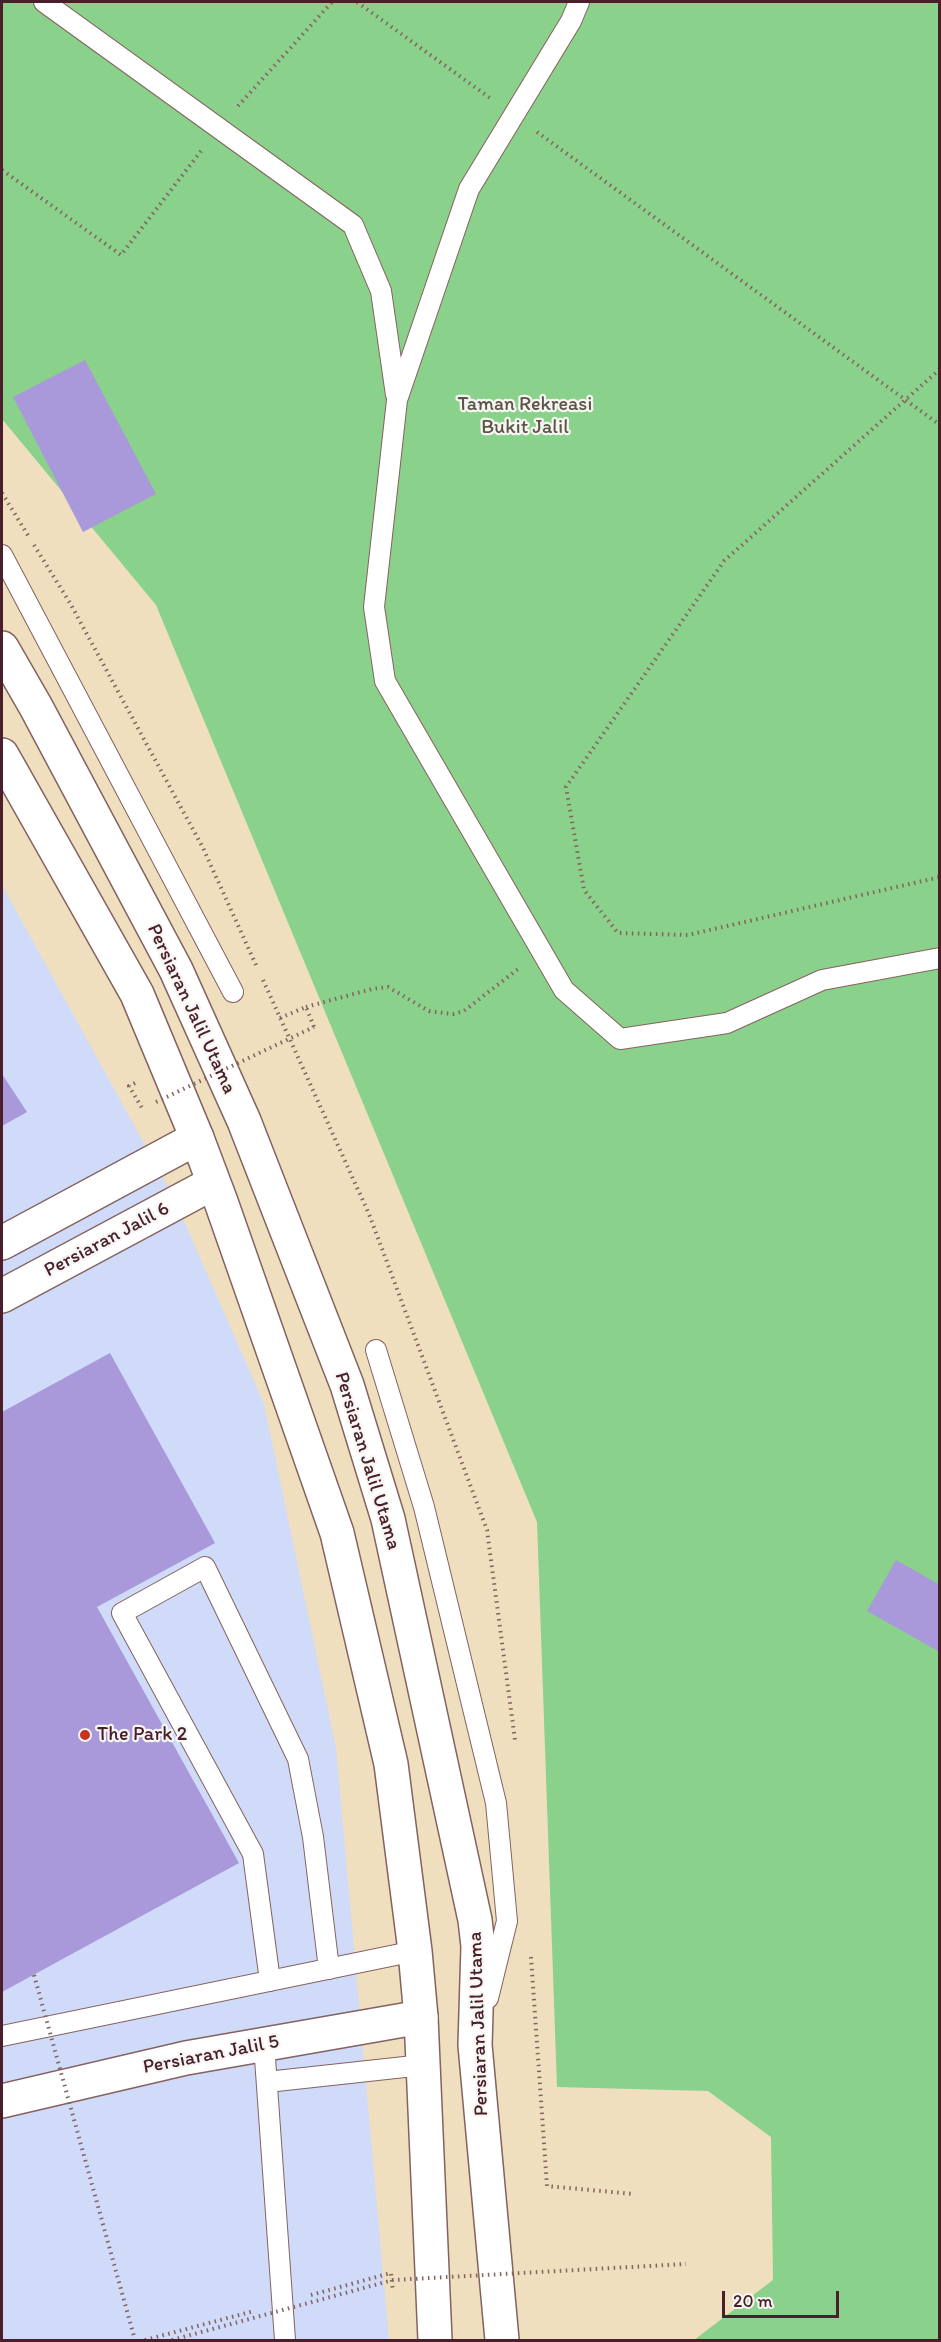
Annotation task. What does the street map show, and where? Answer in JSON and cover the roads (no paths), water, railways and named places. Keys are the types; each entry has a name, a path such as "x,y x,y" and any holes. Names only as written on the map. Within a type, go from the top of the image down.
{"street":[{"name":"Persiaran Jalil Utama","path":"2,648 36,707 176,970 244,1121 347,1385 388,1519 475,1920 478,1946 476,2045 502,2340"},
{"path":"2,755 137,994 197,1138 337,1533 391,1764 415,1951 421,2017 435,2340"},
{"path":"2,1242 197,1138"},
{"name":"Persiaran Jalil 6","path":"2,1296 68,1261 216,1191 264,1176"},
{"path":"45,1220 68,1261"},
{"name":"Persiaran Jalil 5","path":"2,2101 186,2058 421,2017"}],"lane":[{"path":"44,2 353,225 381,291 397,400"},
{"path":"579,2 571,21 469,189 397,400 374,607 385,681 564,990 620,1039 727,1023 822,980 939,958"},
{"path":"2,555 233,992"},
{"path":"376,1350 424,1507 496,1803 507,1921 476,2045"},
{"path":"270,1981 253,1854 122,1613 205,1567 298,1759 313,1837 328,1969"},
{"path":"2,2036 415,1951"},
{"path":"264,2044 285,2340"},
{"path":"267,2082 423,2065"}],"place":[{"name":"The Park 2","path":"85,1735"}],"park label":[{"name":"Taman Rekreasi Bukit Jalil","path":"525,416"}]}
